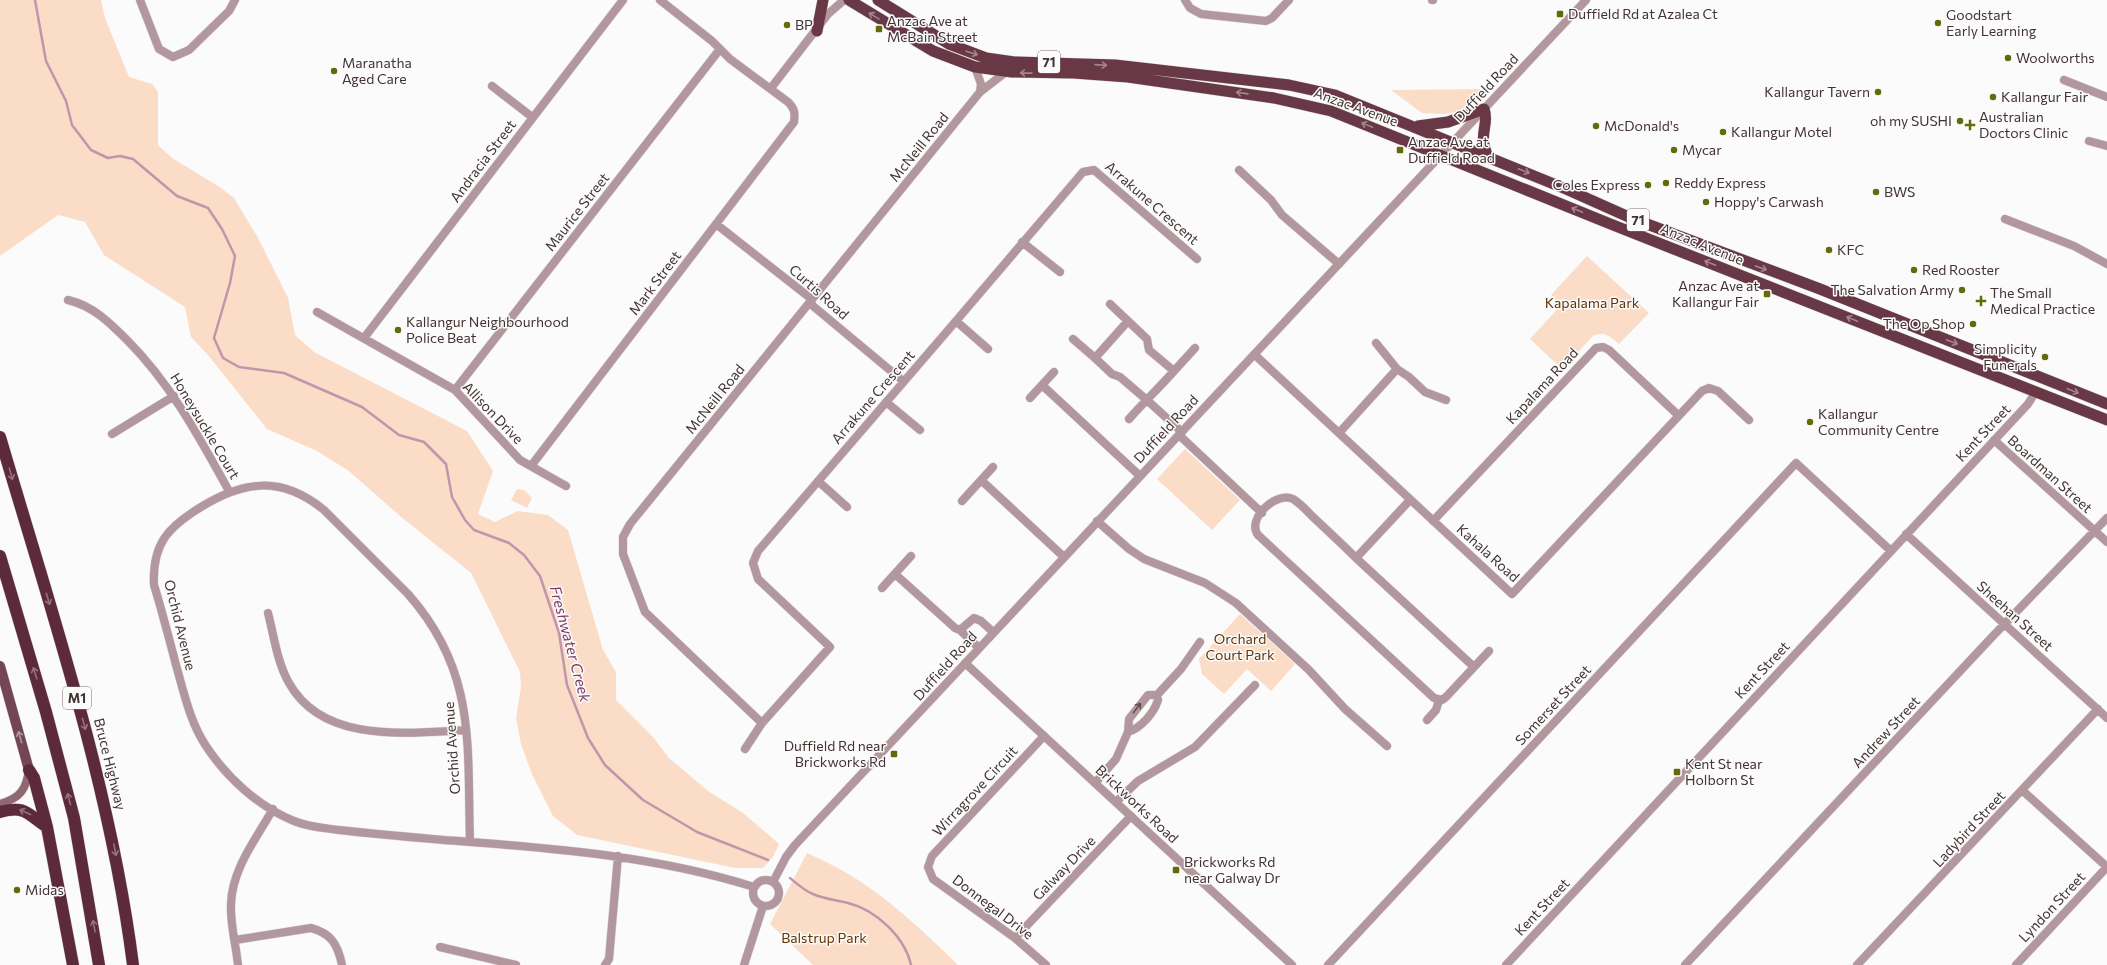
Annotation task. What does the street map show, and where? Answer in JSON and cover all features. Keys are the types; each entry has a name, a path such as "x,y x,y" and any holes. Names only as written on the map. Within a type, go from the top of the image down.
{"highway":[{"path":"817,31 823,0"},
{"name":"Anzac Avenue","path":"849,0 933,52 975,67 1006,72 1128,77 1289,100 1331,111 2107,420"},
{"name":"Anzac Avenue","path":"878,0 949,44 986,58 1014,62 1115,65 1289,85 1335,95 1488,156 1631,218 1838,296 2107,404"},
{"path":"1415,126 1448,122 1484,109 1486,115 1482,140 1488,156"},
{"name":"Bruce Highway","path":"0,437 88,734 102,793 125,906 133,965"},
{"name":"M1","path":"0,556 46,712 74,818 99,965"},
{"path":"29,770 34,778 46,827 74,965"},
{"path":"0,812 17,808 31,814 46,827"}],"main road":[{"path":"0,666 29,770 26,785 21,794 13,800 0,804"}],"street":[{"path":"140,0 159,49 173,57 189,50 229,11 234,0"},
{"name":"Andracia Street","path":"364,338 623,0"},
{"path":"660,0 771,88 817,31 828,14 844,0"},
{"path":"1185,0 1190,8 1202,14 1266,21 1272,18 1290,0"},
{"name":"Duffield Road","path":"773,882 790,851 993,632 1586,0"},
{"name":"Maurice Street","path":"455,390 720,49"},
{"path":"975,67 981,84 980,92"},
{"name":"McNeill Road","path":"762,723 645,612 625,562 622,545 623,537 630,524 980,92 1006,72"},
{"path":"2064,80 2107,97"},
{"path":"492,86 532,117"},
{"name":"Mark Street","path":"531,466 716,224 790,130 794,122 795,114 788,102 771,88"},
{"path":"2089,141 2107,146"},
{"name":"Arrakune Crescent","path":"745,749 762,723 830,646 758,579 753,563 758,551 1082,172 1094,170 1197,259"},
{"path":"1238,170 1271,200 1282,215 1339,264"},
{"path":"2006,219 2074,246 2107,264"},
{"name":"Curtis Road","path":"716,224 805,294 813,306 904,381"},
{"path":"1022,242 1060,272"},
{"name":"Honeysuckle Court","path":"68,300 83,304 97,312 116,328 149,361 174,396 229,492"},
{"path":"1110,304 1147,339 1150,350 1174,371"},
{"name":"Allison Drive","path":"317,312 455,390 466,400 512,452 531,466 566,486"},
{"path":"956,321 988,349"},
{"path":"1095,358 1128,321"},
{"path":"1073,339 1112,374 1120,377 1148,400 1262,512"},
{"path":"1376,343 1394,372 1409,376 1425,392 1446,400"},
{"name":"Kapalama Road","path":"1432,521 1596,348 1603,347 1609,350 1678,415"},
{"path":"1129,419 1195,348"},
{"name":"Kahala Road","path":"1254,355 1339,432 1432,521 1512,594 1702,391 1709,388 1718,392 1749,420"},
{"path":"1030,398 1054,372"},
{"path":"1339,432 1394,372"},
{"path":"1042,385 1140,476"},
{"name":"Kent Street","path":"1506,965 2028,404 2036,391"},
{"path":"112,434 174,396"},
{"path":"886,402 920,430"},
{"name":"Boardman Street","path":"1994,440 2094,532 2107,542"},
{"name":"Somerset Street","path":"1328,965 1796,463 1891,550"},
{"path":"962,501 993,467"},
{"path":"981,480 1064,557"},
{"path":"818,481 847,507"},
{"name":"Orchid Avenue","path":"470,842 466,730 463,700 453,666 434,628 408,594 313,501 291,490 268,486 245,487 229,492 188,515 171,529 156,554 154,585 187,707 205,745 228,774 256,799 295,822 326,828 470,842 569,850 618,856 680,866 754,887"},
{"path":"1474,667 1293,500 1280,498 1262,512 1255,523 1255,528 1258,535 1431,697 1439,700 1446,698 1489,651"},
{"path":"1356,558 1410,500"},
{"name":"Andrew Street","path":"1685,965 2005,624 2107,518"},
{"path":"1097,521 1129,549 1144,559 1205,583 1236,603 1309,670 1345,709 1387,746"},
{"name":"Sheehan Street","path":"1906,534 2107,718"},
{"path":"882,588 911,556"},
{"path":"896,574 979,648"},
{"path":"268,613 282,669 300,699 320,715 335,722 354,727 394,734 466,730"},
{"path":"960,630 974,618 981,621 993,632"},
{"path":"1128,732 1137,728 1148,716 1157,703 1157,696 1183,666 1200,642"},
{"name":"Brickworks Road","path":"965,663 1292,965"},
{"path":"1116,802 1138,781 1196,747 1255,685"},
{"path":"1093,781 1116,759 1128,732 1129,719 1145,697 1151,694 1157,696"},
{"path":"1427,720 1436,710 1439,700"},
{"name":"Ladybird Street","path":"1857,965 2023,791 2098,709"},
{"name":"Wirragrove Circuit","path":"928,867 932,856 1044,736"},
{"path":"2023,791 2107,867"},
{"path":"238,965 231,905 235,877 273,809"},
{"name":"Galway Drive","path":"1015,938 1131,816"},
{"path":"605,965 609,959 618,856"},
{"name":"Donnegal Drive","path":"928,867 933,879 1015,938 1046,965"},
{"name":"Lyndon Street","path":"2016,965 2107,867"},
{"path":"762,880 773,882 778,887 779,896 773,904 763,906 754,899 754,887 762,880"},
{"path":"744,965 763,906"},
{"path":"235,940 310,928 321,931 330,937 340,953 342,965"},
{"path":"440,947 516,965"}],"green space":[{"path":"0,0 101,0 105,18 129,77 152,84 158,92 158,145 172,158 218,186 234,198 258,238 288,298 295,335 314,352 467,431 493,471 478,514 495,522 518,511 548,515 568,530 603,650 616,672 616,700 653,737 668,757 708,791 743,813 779,844 773,857 763,868 735,868 577,835 553,816 532,774 521,744 516,718 521,687 520,672 471,573 400,516 349,471 317,451 267,429 208,355 191,337 185,307 104,255 85,222 58,215 0,256"},
{"path":"1487,89 1466,110 1445,114 1422,113 1391,90"},
{"name":"Kapalama Park","path":"1587,256 1649,313 1619,344 1604,334 1597,334 1593,336 1562,369 1530,339 1561,305 1551,295"},
{"path":"1185,449 1240,500 1212,530 1157,479"},
{"path":"517,489 524,490 532,498 527,508 511,500"},
{"name":"Orchard Court Park","path":"1240,614 1295,664 1271,691 1247,669 1224,694 1202,674 1199,659"},
{"name":"Balstrup Park","path":"807,853 831,864 876,892 918,927 958,965 813,965 770,924"}],"waterway":[{"name":"Freshwater Creek","path":"35,0 46,61 66,101 72,125 91,150 108,158 120,156 133,159 177,196 208,208 222,229 235,256 230,283 214,338 223,358 239,367 284,373 362,407 399,435 424,442 446,464 452,497 465,520 474,530 509,543 524,555 540,576 559,633 567,685 588,738 605,765 643,800 697,832 768,860"},
{"name":"Freshwater Creek","path":"790,878 810,893 848,903 879,918 903,944 911,965"}],"place":[{"name":"Duffield Rd at Azalea Ct","path":"1560,14"},
{"name":"Goodstart Early Learning","path":"1938,23"},
{"name":"BP","path":"787,25"},
{"name":"Anzac Ave at McBain Street","path":"879,29"},
{"name":"Woolworths","path":"2008,58"},
{"name":"Maranatha Aged Care","path":"334,71"},
{"name":"Kallangur Tavern","path":"1878,92"},
{"name":"Kallangur Fair","path":"1993,97"},
{"name":"oh my SUSHI","path":"1960,121"},
{"name":"Australian Doctors Clinic","path":"1970,125"},
{"name":"McDonald's","path":"1596,126"},
{"name":"Kallangur Motel","path":"1723,132"},
{"name":"Anzac Ave at Duffield Road","path":"1400,150"},
{"name":"Mycar","path":"1674,150"},
{"name":"Reddy Express","path":"1666,183"},
{"name":"Coles Express","path":"1648,185"},
{"name":"BWS","path":"1876,192"},
{"name":"Hoppy's Carwash","path":"1706,202"},
{"name":"KFC","path":"1829,250"},
{"name":"Red Rooster","path":"1914,270"},
{"name":"The Salvation Army","path":"1962,290"},
{"name":"Anzac Ave at Kallangur Fair","path":"1767,294"},
{"name":"The Small Medical Practice","path":"1981,301"},
{"name":"The Op Shop","path":"1973,324"},
{"name":"Kallangur Neighbourhood Police Beat","path":"398,330"},
{"name":"Simplicity Funerals","path":"2045,357"},
{"name":"Kallangur Community Centre","path":"1810,422"},
{"name":"Duffield Rd near Brickworks Rd","path":"894,754"},
{"name":"Kent St near Holborn St","path":"1677,772"},
{"name":"Brickworks Rd near Galway Dr","path":"1176,870"},
{"name":"Midas","path":"17,890"}]}
